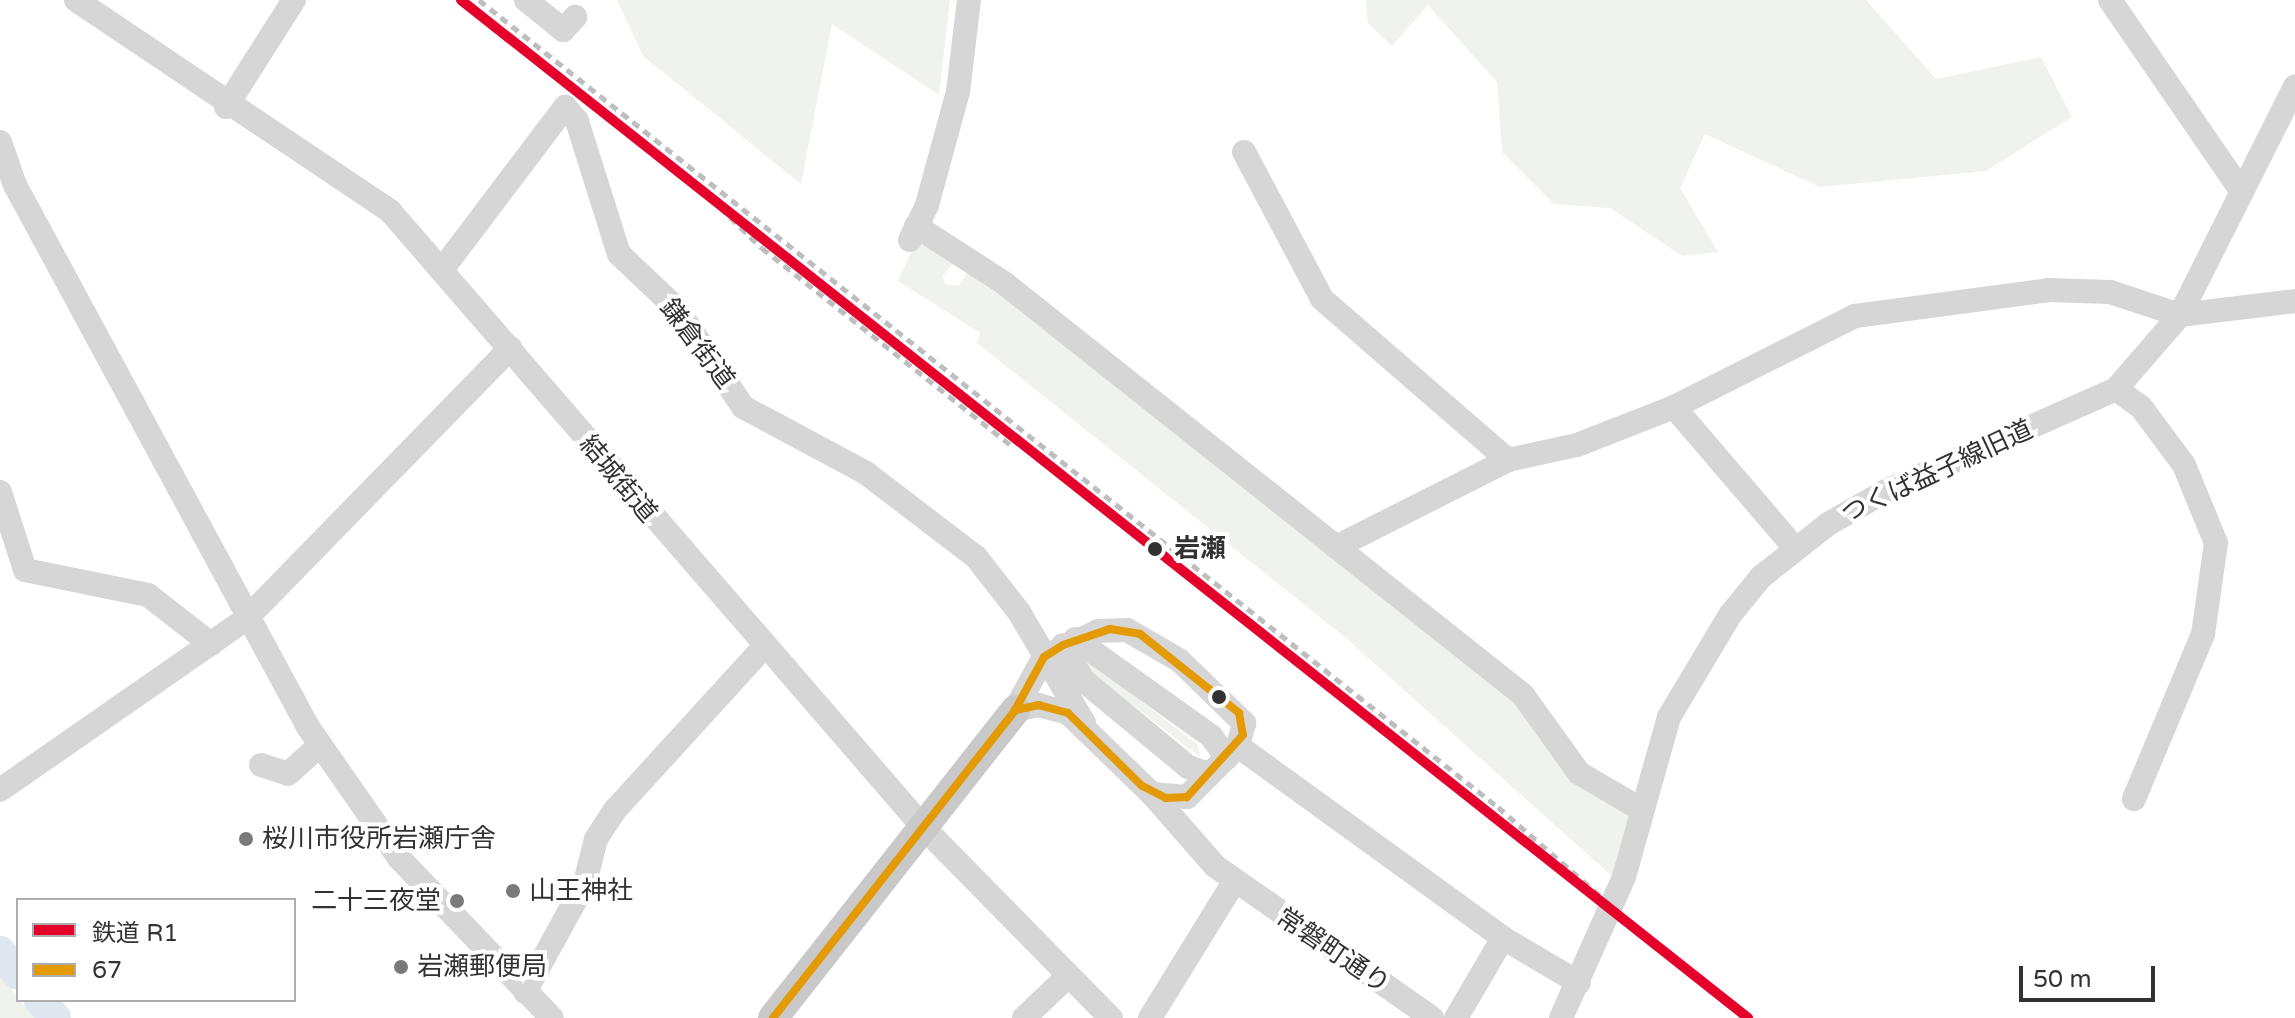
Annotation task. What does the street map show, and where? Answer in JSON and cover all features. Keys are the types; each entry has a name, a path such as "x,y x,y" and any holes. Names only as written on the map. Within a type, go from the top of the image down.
{"main road":[{"path":"773,1018 1015,710"}],"street":[{"name":"結城街道","path":"76,0 226,107 295,143 390,211 444,267 763,648 923,827 1111,1018"},
{"path":"226,107 294,0"},
{"path":"526,0 563,30 575,17"},
{"path":"969,0 958,92 913,233 1004,283 1523,695 1579,773 1642,810"},
{"path":"2110,0 2242,192"},
{"name":"つくば益子線旧道","path":"1561,1018 1624,877 1655,755 1692,675 1730,615 1794,547 1886,491 2116,389 2180,315 2295,86"},
{"name":"鎌倉街道","path":"444,267 565,107 577,121 623,262 677,309 743,407 847,461 947,531 1060,647"},
{"path":"0,142 15,185 245,620 320,745 399,858 538,1009 596,839 615,810 763,648"},
{"path":"1244,152 1322,299 1508,460"},
{"path":"1336,547 1508,460 1577,445 1674,407 1855,316 2049,290 2110,292 2180,315 2295,301"},
{"path":"0,790 245,620 510,348"},
{"path":"2116,389 2141,407 2184,465 2216,543 2203,634 2134,799"},
{"path":"1674,407 1794,547"},
{"path":"0,492 25,570 148,595 211,644"},
{"path":"1015,710 1060,647 1110,629 1152,640 1239,713 1244,723 1225,760 1187,797 1180,825"},
{"path":"1060,647 1084,723"},
{"path":"1060,647 1198,726 1225,760 1503,938 1579,983"},
{"path":"1060,647 1083,680 1188,767 1225,760"},
{"path":"1015,710 1055,707 1084,723"},
{"name":"常磐町通り","path":"1084,723 1234,882 1432,1018"},
{"path":"261,765 288,774 320,745"},
{"path":"1152,794 1187,797"},
{"path":"1150,1018 1234,882"},
{"path":"1456,1018 1503,938"},
{"path":"1024,1018 1068,976"}],"shaded area":[{"path":"617,0 950,0 939,95 832,24 801,184 643,56"},
{"path":"1366,0 1866,0 1936,79 2041,57 2072,117 1986,171 1820,187 1705,134 1680,188 1718,252 1682,256 1610,208 1554,204 1502,152 1497,82 1428,5 1392,46 1368,23"},
{"path":"917,239 957,258 943,276 945,284 959,286 971,266 1519,704 1630,814 1614,878 1347,639 977,343 980,333 898,281"},
{"path":"1082,656 1198,745 1200,757 1083,667"},
{"path":"0,968 16,1002 21,1002 42,1018 0,1018"}],"waterway":[{"path":"0,952 16,972"},
{"path":"42,1002 55,1018"}],"railway":[{"path":"479,0 1498,807 1657,945"},
{"path":"700,188 762,248 1012,446"}],"rail line":[{"name":"R1","path":"461,0 1748,1018"}],"transit line":[{"name":"67","path":"773,1018 1015,710 1044,657 1063,645 1110,629 1140,634 1239,713 1243,735 1187,797 1166,798 1142,786 1068,713 1039,705 1015,710"}],"place":[{"name":"岩瀬","path":"1155,549"},
{"name":"桜川市役所岩瀬庁舎","path":"246,839"},
{"name":"山王神社","path":"513,891"},
{"name":"二十三夜堂","path":"457,901"},
{"name":"岩瀬郵便局","path":"401,967"}]}
